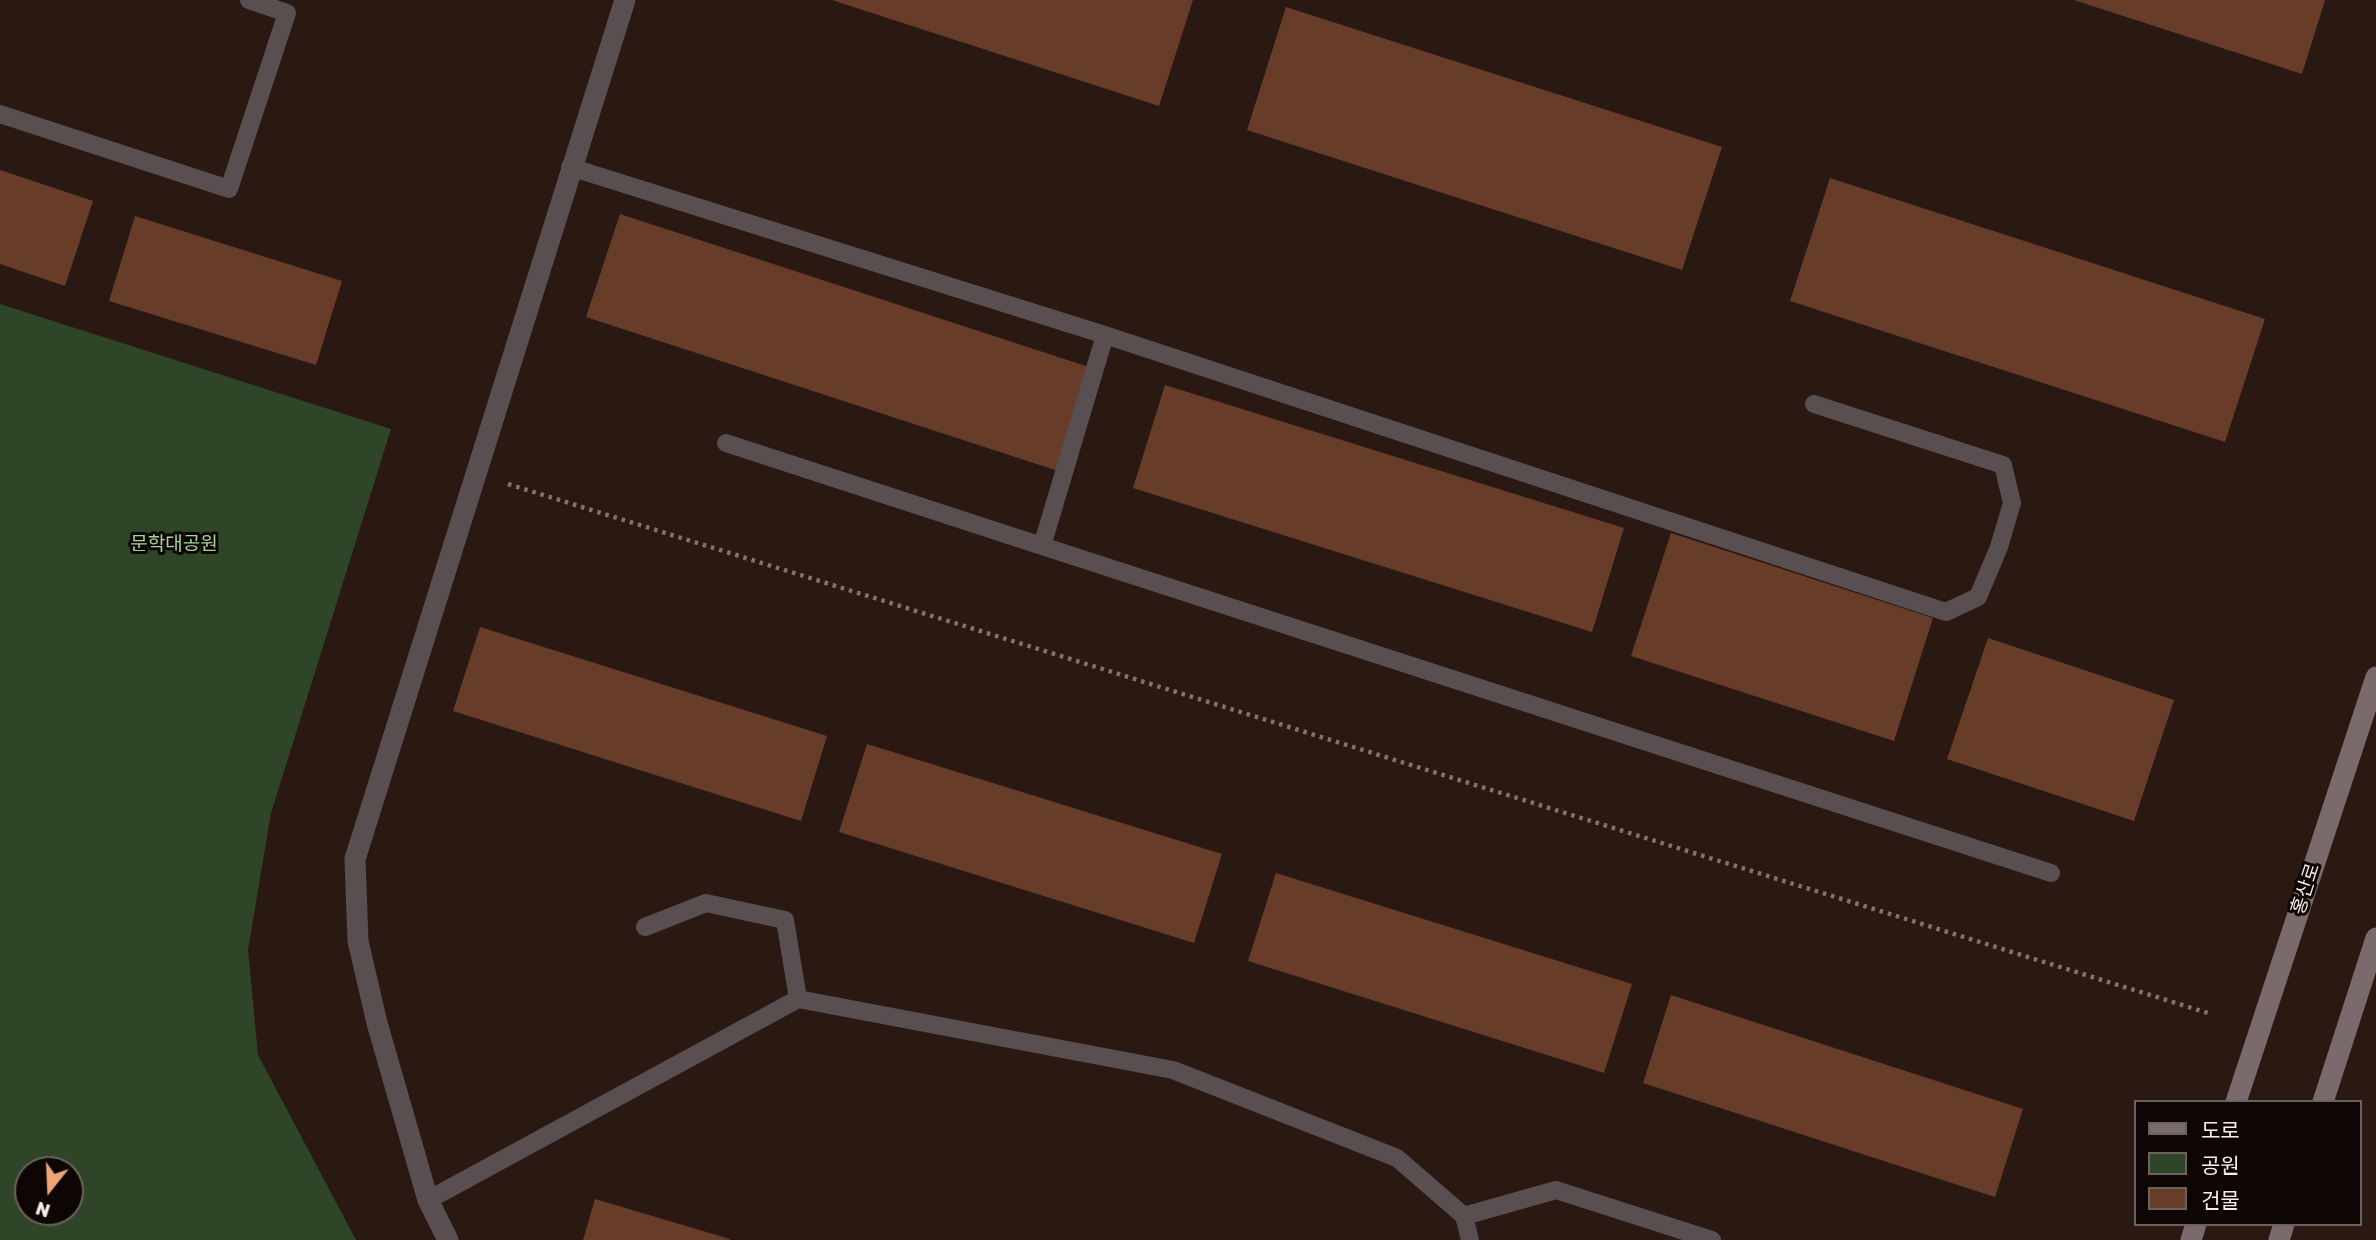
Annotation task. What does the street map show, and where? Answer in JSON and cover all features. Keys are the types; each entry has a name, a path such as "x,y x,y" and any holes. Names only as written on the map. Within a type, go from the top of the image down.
{"street":[{"path":"448,1240 428,1200 377,1023 358,941 355,859 477,474 570,167 625,0"},
{"name":"홍산로","path":"2237,1100 2376,677"},
{"path":"2324,1100 2376,938"}],"lane":[{"path":"0,114 229,189 287,13 248,0"},
{"path":"570,167 1105,335 1946,612 1978,597 1999,547 2012,503 2003,465 1814,404"},
{"path":"1042,546 1105,335"},
{"path":"726,443 2051,873"},
{"path":"645,927 706,903 785,920 798,999"},
{"path":"428,1200 798,999 1173,1070 1397,1158 1464,1216 1470,1240"},
{"path":"1464,1216 1556,1190 1712,1240"}],"path":[{"path":"477,474 2208,1013"}],"green space":[{"name":"문학대공원","path":"0,304 391,429 271,813 248,950 258,1055 356,1240 0,1240"}],"building":[{"path":"832,0 1193,0 1159,106"},
{"path":"2074,0 2325,0 2302,74"},
{"path":"1286,7 1722,147 1682,270 1247,130"},
{"path":"0,170 93,201 65,286 0,264"},
{"path":"1830,178 2265,319 2225,442 1790,301"},
{"path":"620,214 1092,368 1058,471 586,317"},
{"path":"135,216 342,281 316,365 109,301"},
{"path":"1165,385 1624,528 1592,632 1133,488"},
{"path":"1671,533 1933,618 1894,741 1631,656"},
{"path":"480,627 827,736 801,821 453,711"},
{"path":"1988,638 2174,700 2134,821 1947,759"},
{"path":"867,744 1222,854 1194,943 839,832"},
{"path":"1276,873 1632,984 1604,1073 1248,961"},
{"path":"1671,995 2023,1109 1995,1197 1643,1083"},
{"path":"595,1199 730,1239 583,1240"}]}
